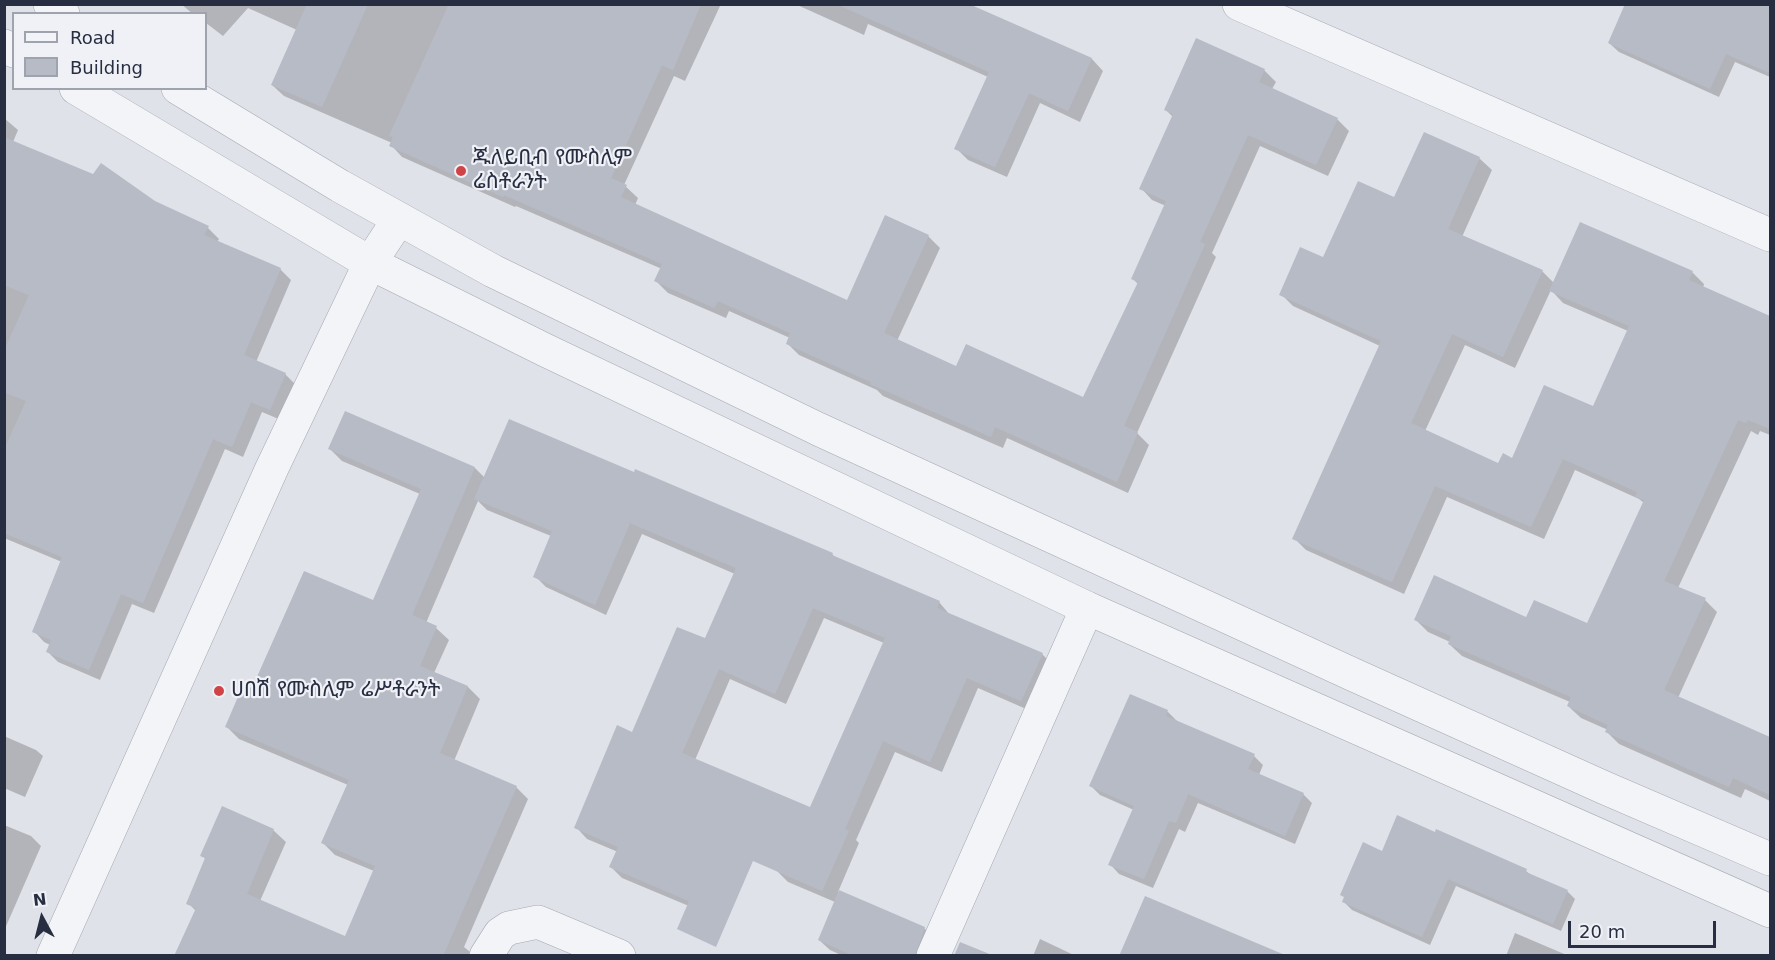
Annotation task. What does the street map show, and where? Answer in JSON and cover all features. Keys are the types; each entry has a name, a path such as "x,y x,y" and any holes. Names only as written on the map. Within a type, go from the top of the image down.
{"street":[{"path":"1239,4 1770,235"},
{"path":"79,90 370,262 653,402 1088,608 1770,911"},
{"path":"181,90 330,181 493,271 818,429 1375,685 1770,859"},
{"path":"56,954 272,468 370,262 399,219"},
{"path":"933,956 1088,608"},
{"path":"486,956 500,934 509,928 538,921 618,956"}],"building":[{"path":"307,4 368,4 322,107 271,85"},
{"path":"449,4 701,4 673,70 662,65 611,178 627,185 621,197 847,300 885,215 929,235 884,333 956,366 966,344 1083,397 1138,282 1131,279 1166,201 1139,189 1173,114 1164,110 1196,38 1265,69 1259,82 1338,118 1316,165 1248,135 1200,242 1205,244 1124,426 1138,432 1117,482 995,427 991,437 870,384 871,382 786,344 790,333 718,301 714,308 654,281 662,264 389,146 393,137 389,136"},
{"path":"836,4 969,4 1092,58 1068,111 1029,93 995,167 954,149 989,72"},
{"path":"1625,4 1770,4 1770,73 1726,54 1710,89 1608,43"},
{"path":"1424,132 1480,157 1448,229 1543,270 1503,357 1452,334 1411,423 1498,463 1503,453 1512,458 1544,385 1593,406 1629,326 1549,291 1580,222 1693,271 1689,280 1770,316 1770,429 1748,420 1746,423 1738,420 1664,581 1706,598 1664,690 1770,737 1770,795 1733,778 1729,787 1605,732 1608,725 1567,706 1571,697 1448,644 1451,636 1414,620 1434,575 1526,617 1534,600 1587,623 1644,500 1635,497 1637,492 1563,459 1531,527 1435,486 1392,582 1292,539 1381,341 1279,295 1300,247 1323,257 1358,181 1394,197"},
{"path":"4,137 93,174 101,163 155,201 209,226 204,235 281,268 244,355 286,373 270,410 251,402 232,447 213,439 143,603 121,594 89,670 46,652 51,640 32,632 62,557 4,533 4,450 26,401 4,392 4,351 29,295 4,285"},
{"path":"345,411 475,467 412,615 437,626 420,666 468,686 440,753 517,786 443,956 174,956 196,908 186,904 205,858 200,856 222,806 274,829 247,894 345,936 375,866 321,843 349,780 225,727 243,685 252,688 304,571 373,600 421,489 328,449"},
{"path":"509,419 634,472 635,469 833,553 832,555 940,601 937,608 1043,653 1021,701 967,678 930,762 883,741 845,829 849,831 822,891 753,861 716,947 677,929 689,901 609,867 618,847 574,828 617,725 632,732 677,627 705,638 736,568 630,523 595,605 533,577 552,531 474,499","holes":["813,608 885,638 810,807 682,753 719,669 775,694"]},
{"path":"1130,694 1168,710 1166,716 1255,754 1248,769 1304,793 1285,836 1188,794 1176,823 1169,821 1144,879 1108,865 1134,806 1089,786"},
{"path":"1397,815 1435,832 1436,829 1527,869 1526,872 1568,890 1553,924 1448,879 1422,937 1342,902 1344,897 1340,895 1363,842 1382,851"},
{"path":"839,890 925,927 915,956 854,956 818,940"},
{"path":"1145,896 1285,955 1285,956 1119,956"},
{"path":"960,942 992,955 992,956 954,956"}],"place":[{"name":"ጁለይቢብ የሙስሊም ሬስቶራንት","path":"461,171"},
{"name":"ሀበሽ የሙስሊም ሬሥቶራንት","path":"219,691"}]}
